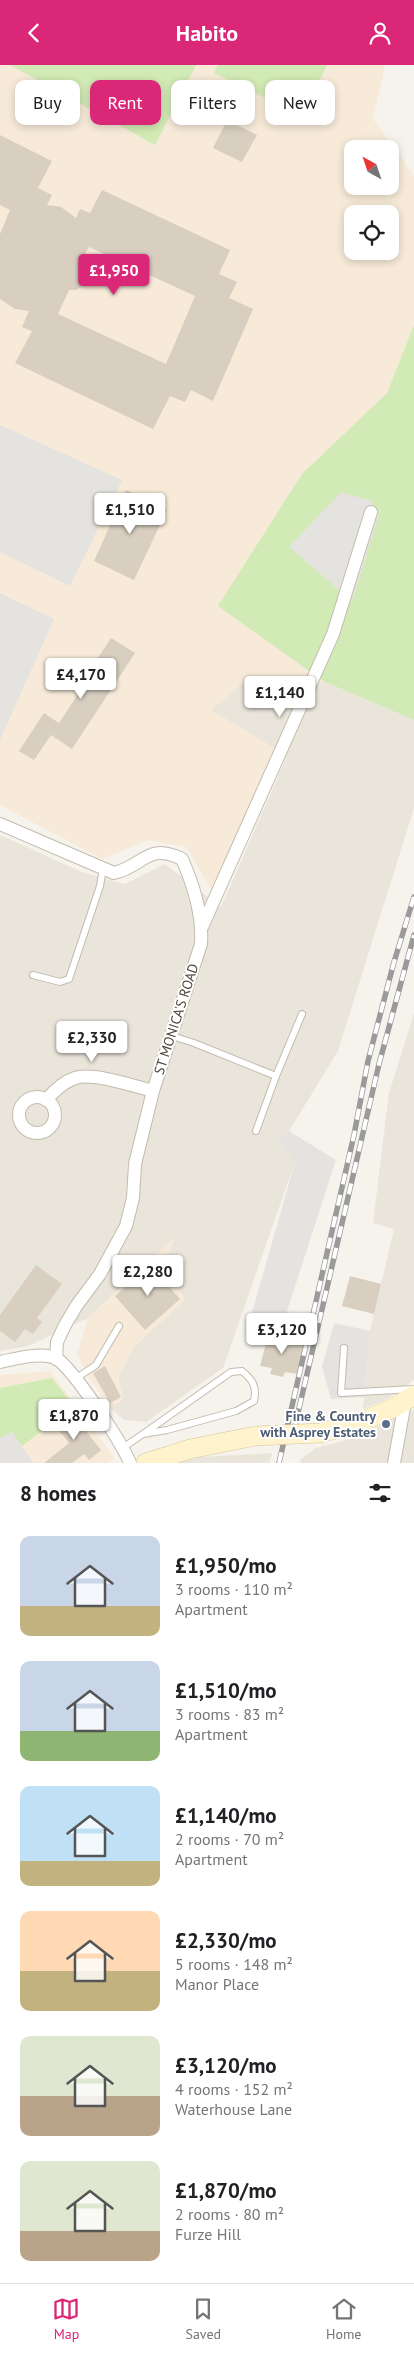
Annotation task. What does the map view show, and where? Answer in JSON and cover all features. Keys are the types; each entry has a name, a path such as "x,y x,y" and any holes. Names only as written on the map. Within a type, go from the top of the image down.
{"main road":[{"path":"146,1463 190,1449 255,1435 320,1433 356,1424 411,1395"}],"street":[{"path":"202,927 332,634 371,512"},
{"name":"ST MONICA'S ROAD","path":"0,824 114,873 125,870 141,858 158,852 171,854 182,859 196,896 202,927 201,944 153,1091 134,1165 133,1198 126,1226 105,1266 65,1325 57,1342 56,1359"},
{"path":"46,1099 75,1077 87,1076 153,1091"},
{"path":"0,1362 36,1355 56,1359 75,1379 124,1447 130,1463"},
{"path":"394,1463 411,1395"}],"lane":[{"path":"33,975 60,982 69,979 100,886 103,868"},
{"path":"256,1131 276,1076 302,1014"},
{"path":"172,1036 276,1076"},
{"path":"75,1379 96,1365 119,1326"},
{"path":"344,1348 341,1393 411,1395"},
{"path":"124,1447 231,1372 242,1371 250,1377 256,1386 254,1401 236,1411 143,1434"}],"shaded area":[{"path":"0,65 385,65 373,119 388,140 344,140 344,195 399,195 399,155 414,176 414,386 385,507 323,681 289,710 241,684 211,710 274,748 212,891 186,847 148,840 102,859 0,805"},
{"path":"0,425 122,480 70,586 0,552"},
{"path":"341,492 371,501 379,515 352,601 289,547"},
{"path":"0,593 54,619 0,740"},
{"path":"323,681 414,720 414,808 338,1051 289,1131 279,1141 295,1162 223,1368 146,1422 124,1420 111,1408 123,1399 118,1378 133,1348 185,1299 164,1267 174,1238 88,1318 28,1346 0,1351 0,835 82,872 125,884 165,864 221,907 287,756 211,710 241,684 289,710"},
{"path":"414,1013 414,1380 387,1399 363,1409 370,1331 394,1229 373,1223 389,1093"},
{"path":"289,1131 336,1160 279,1336 262,1330 247,1330 295,1162 278,1140"},
{"path":"175,1237 164,1267 185,1299 133,1348 118,1378 123,1399 111,1408 88,1376 77,1354 88,1318"},
{"path":"334,1323 370,1331 364,1397 331,1399 322,1367"},
{"path":"50,1371 115,1459 106,1463 0,1463 0,1375"},
{"path":"414,1410 414,1463 300,1463 301,1459 316,1448 350,1439"},
{"path":"12,1432 34,1463 0,1463 0,1438"},
{"path":"272,1453 269,1463 175,1463 200,1457"}],"green space":[{"path":"10,65 196,65 188,80 171,80 171,114 155,145 119,125 161,125 161,80 90,80 90,109 80,104 80,80 37,80"},
{"path":"218,65 327,65 320,80 265,80 265,98 255,93 255,80 228,80 214,73"},
{"path":"414,325 414,720 323,681 218,606 302,474 387,393"},
{"path":"52,1378 74,1406 22,1446 12,1432 0,1438 0,1388"}],"building":[{"path":"224,125 237,125 257,135 242,162 213,148"},
{"path":"0,135 52,161 38,188 52,195 47,205 61,207 76,218 80,209 90,213 102,190 230,250 219,274 237,282 229,298 253,309 213,401 191,390 185,402 170,396 153,429 15,363 32,331 22,327 29,311 15,309 0,299 0,234 10,210 0,205","holes":["89,247 195,296 166,364 58,314 69,290 76,290 86,282 86,278 78,266"]},
{"path":"126,490 167,510 134,580 94,561"},
{"path":"111,638 135,653 72,749 51,735 34,760 19,751 44,713 59,723 80,691 64,681 75,665 88,673"},
{"path":"36,1265 62,1284 37,1318 42,1322 33,1334 25,1329 15,1342 0,1331 0,1315"},
{"path":"150,1265 180,1299 145,1330 115,1296"},
{"path":"350,1276 381,1284 374,1314 342,1306"},
{"path":"280,1332 293,1336 292,1341 304,1344 298,1374 285,1372 283,1377 270,1374 272,1368 260,1366 268,1336 278,1339"},
{"path":"105,1366 121,1397 110,1403 93,1373"},
{"path":"69,1410 101,1450 89,1460 84,1454 72,1463 44,1463 69,1443 53,1423"}],"railway":[{"path":"279,1463 354,1135 368,1061 394,962 414,897"},
{"path":"294,1430 379,1064 414,935"}],"place":[{"name":"Fine & Country with Asprey Estates","path":"386,1424"}]}
